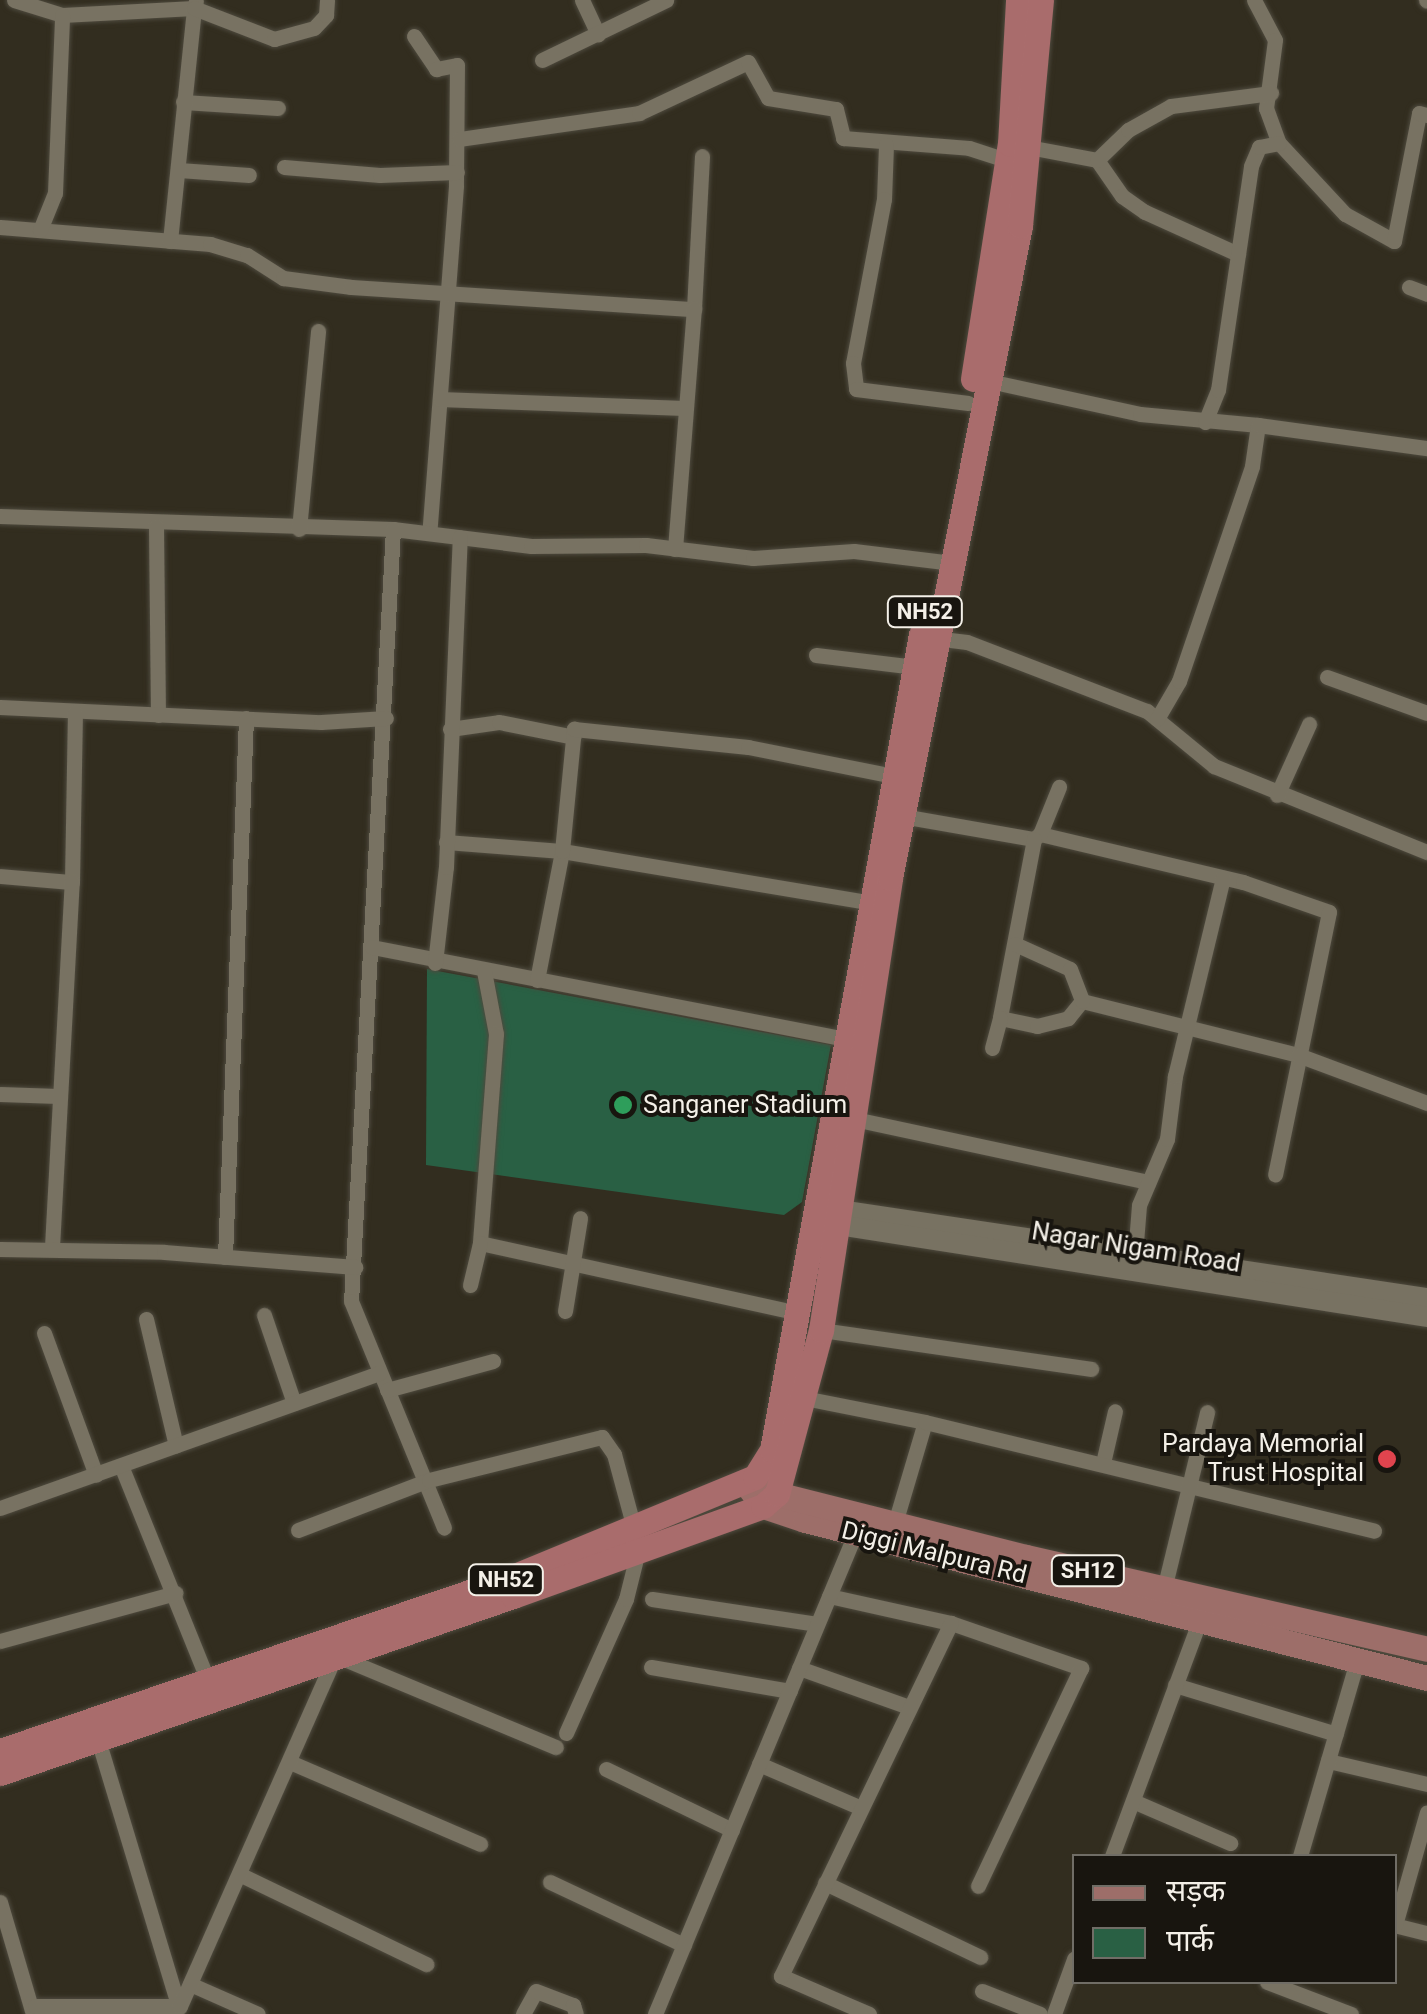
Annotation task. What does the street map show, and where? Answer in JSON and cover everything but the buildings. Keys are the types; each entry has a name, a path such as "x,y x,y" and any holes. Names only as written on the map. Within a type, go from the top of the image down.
{"highway":[{"name":"NH52","path":"0,1751 95,1730 636,1539 770,1500 804,1398 820,1330 844,1040 868,902 901,777 944,562 989,381 1020,226 1018,0"},
{"name":"NH52","path":"944,562 968,403 1019,151 1041,0"},
{"name":"NH52","path":"636,1539 750,1480 772,1450 798,1313 854,1119 902,816 901,777"},
{"name":"NH52","path":"0,1773 208,1681 334,1648"}],"main road":[{"name":"Diggi Malpura Rd","path":"750,1480 770,1500 855,1534 1427,1678"},
{"name":"Diggi Malpura Rd","path":"770,1500 895,1523 1427,1649"}],"street":[{"path":"14,0 62,15 195,4 274,39 314,28 326,15 327,0"},
{"path":"582,0 598,35"},
{"path":"542,60 666,0"},
{"path":"1254,0 1275,40 1266,108 1279,142 1345,214 1394,240 1418,113 1427,115"},
{"path":"170,240 195,4"},
{"path":"40,230 55,193 62,15"},
{"path":"414,36 436,69 458,65 457,172 429,533"},
{"path":"459,139 639,113 748,62 768,98 836,109 843,138 886,145 1019,151 1097,160 1122,196 1145,212 1238,254"},
{"path":"1097,160 1128,130 1171,106 1270,93"},
{"path":"182,102 278,108"},
{"path":"1206,422 1218,390 1251,166 1260,147 1279,142"},
{"path":"886,145 884,199 853,363 856,389 968,403"},
{"path":"674,549 702,156"},
{"path":"284,167 380,175 457,172"},
{"path":"178,170 249,175"},
{"path":"0,228 170,240 247,254 282,278 694,309"},
{"path":"1409,286 1427,294"},
{"path":"299,529 318,331"},
{"path":"989,381 1206,422 1258,425 1427,448"},
{"path":"440,398 684,408"},
{"path":"1157,719 1178,681 1252,466 1258,425"},
{"path":"0,516 156,526 393,529 531,546 674,549 752,558 854,551 944,562"},
{"path":"156,526 158,715"},
{"path":"393,529 386,718 352,1301 387,1390 429,1480 444,1528"},
{"path":"435,963 446,842 460,537"},
{"path":"929,636 968,642 1157,719 1214,766 1277,795 1427,852"},
{"path":"816,654 923,668"},
{"path":"1327,677 1427,713"},
{"path":"0,706 246,718 386,718"},
{"path":"52,1248 72,882 76,712"},
{"path":"225,1257 246,718"},
{"path":"450,729 499,722 574,737"},
{"path":"1277,795 1310,724"},
{"path":"536,980 562,852 574,729 748,747 901,777"},
{"path":"992,1048 1037,837 1060,787"},
{"path":"902,816 1037,837 1222,878 1329,912 1275,1174"},
{"path":"446,842 562,852 868,902"},
{"path":"0,876 72,882"},
{"path":"1135,1255 1148,1182 1167,1139 1186,1027 1222,878"},
{"path":"1015,944 1070,969 1082,1001"},
{"path":"372,948 844,1040"},
{"path":"470,1285 480,1243 496,1034 484,971"},
{"path":"1082,1001 1298,1055 1427,1103"},
{"path":"1000,1018 1037,1026 1068,1018 1082,1001"},
{"path":"0,1094 58,1096"},
{"path":"854,1119 1148,1182"},
{"name":"Nagar Nigam Road","path":"827,1216 1135,1255 1427,1298"},
{"name":"Nagar Nigam Road","path":"827,1216 1427,1317"},
{"path":"565,1310 580,1218"},
{"path":"480,1243 798,1313"},
{"path":"0,1249 52,1248 355,1267"},
{"path":"264,1315 294,1403"},
{"path":"146,1319 176,1446"},
{"path":"820,1330 1091,1368"},
{"path":"44,1333 96,1475"},
{"path":"387,1390 493,1362"},
{"path":"0,1508 122,1468 380,1372"},
{"path":"804,1398 1103,1463 1374,1532"},
{"path":"1103,1463 1115,1411"},
{"path":"1164,1588 1207,1412"},
{"path":"895,1523 925,1422"},
{"path":"298,1530 429,1480 602,1437 614,1454 636,1539 626,1600 566,1733"},
{"path":"122,1468 176,1593 208,1681"},
{"path":"656,2014 855,1534"},
{"path":"0,1641 176,1593"},
{"path":"829,1596 951,1622 1081,1668 978,1886"},
{"path":"652,1599 817,1624"},
{"path":"1113,1854 1200,1620"},
{"path":"869,2014 782,1976 859,1806 951,1622"},
{"path":"178,2010 290,1762 334,1648 556,1747"},
{"path":"1301,1854 1358,1661"},
{"path":"651,1667 790,1691"},
{"path":"799,1668 909,1707"},
{"path":"1176,1685 1336,1734"},
{"path":"95,1730 178,2010"},
{"path":"1328,1761 1427,1784"},
{"path":"290,1762 480,1844"},
{"path":"760,1764 859,1806"},
{"path":"606,1769 732,1830"},
{"path":"1132,1802 1230,1843"},
{"path":"1397,1918 1427,1812"},
{"path":"239,1874 426,1964"},
{"path":"550,1882 684,1945"},
{"path":"825,1883 980,1956"},
{"path":"1,1909 33,2010 178,2010"},
{"path":"1397,1926 1427,1933"},
{"path":"1054,2014 1072,1964"},
{"path":"190,1984 258,2014"},
{"path":"1272,1984 1350,2014"},
{"path":"1314,2000 1319,1984"},
{"path":"523,2014 536,1991 572,2005 576,2014"},
{"path":"982,1991 1040,2014"}],"green space":[{"name":"Sanganer Stadium","path":"427,969 831,1045 802,1202 784,1215 426,1165"}],"place":[{"name":"Sanganer Stadium","path":"623,1105"},
{"name":"Pardaya Memorial Trust Hospital","path":"1387,1459"}]}
